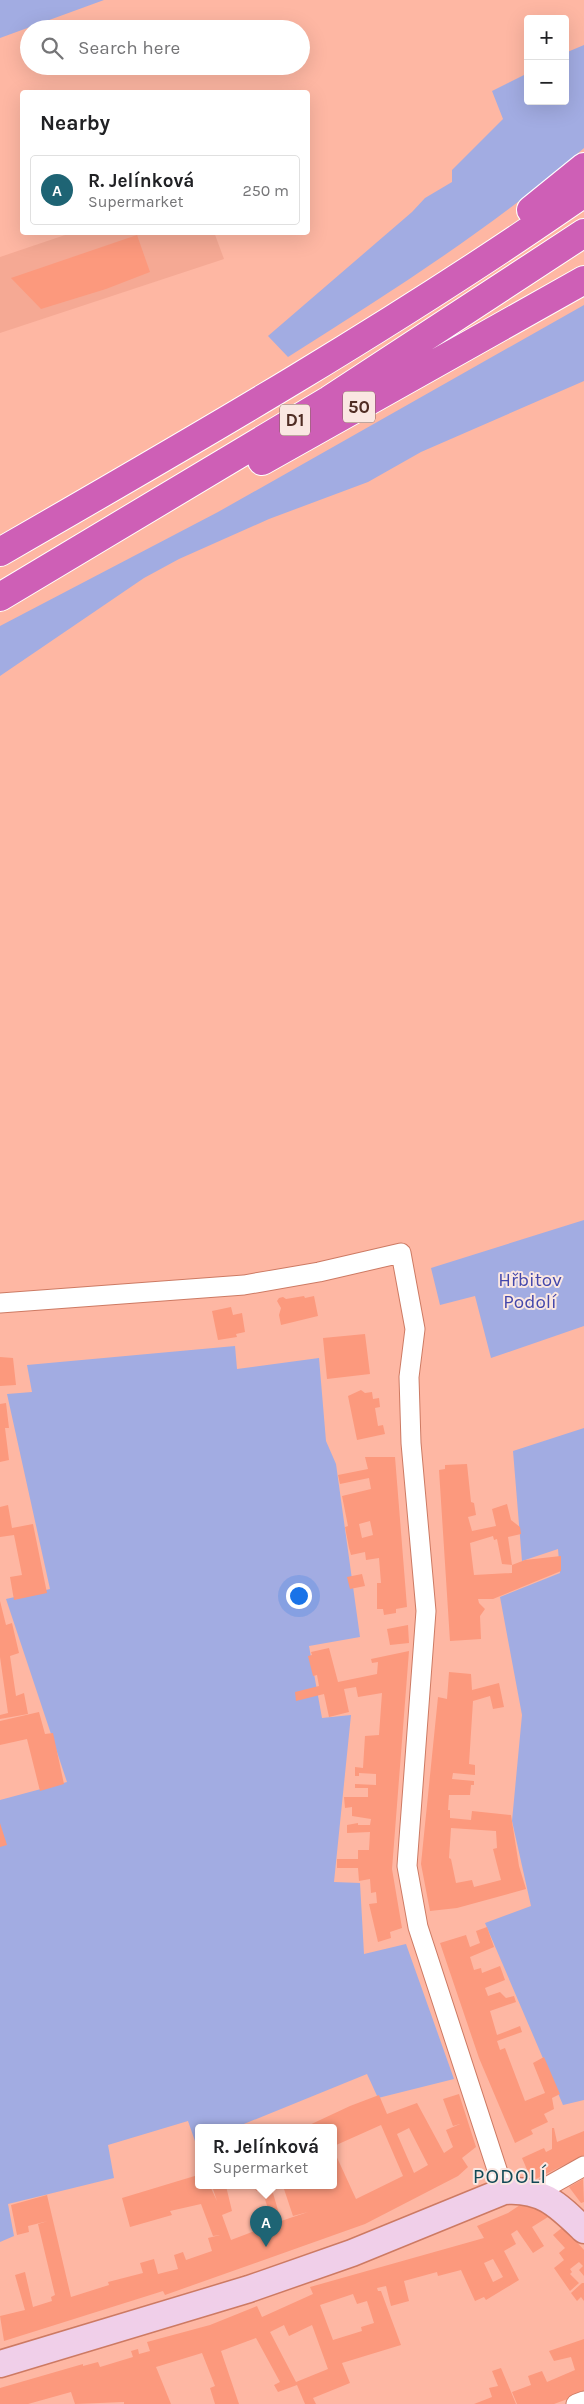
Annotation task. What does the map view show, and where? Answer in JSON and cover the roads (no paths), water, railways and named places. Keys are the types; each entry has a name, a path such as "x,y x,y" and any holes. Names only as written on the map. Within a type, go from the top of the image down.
{"highway":[{"path":"365,336 448,267 536,206 584,167"},
{"name":"D1","path":"0,552 170,454 365,336 584,193"},
{"name":"D1","path":"0,598 329,400 584,233"},
{"name":"50","path":"0,598 134,532 584,280"}],"street":[{"path":"0,1303 244,1284 318,1272 401,1253 415,1329 409,1378 411,1443 426,1611 407,1866 418,1928 504,2191"},
{"path":"536,2193 584,2166"},
{"path":"0,2364 249,2289 352,2253 504,2191 524,2190 550,2199 584,2230"},
{"path":"576,2404 584,2401"}],"place":[{"name":"R. Jelínková","path":"266,2247"}],"district":[{"name":"PODOLÍ","path":"510,2176"}],"park label":[{"name":"Hřbitov Podolí","path":"530,1291"}]}
